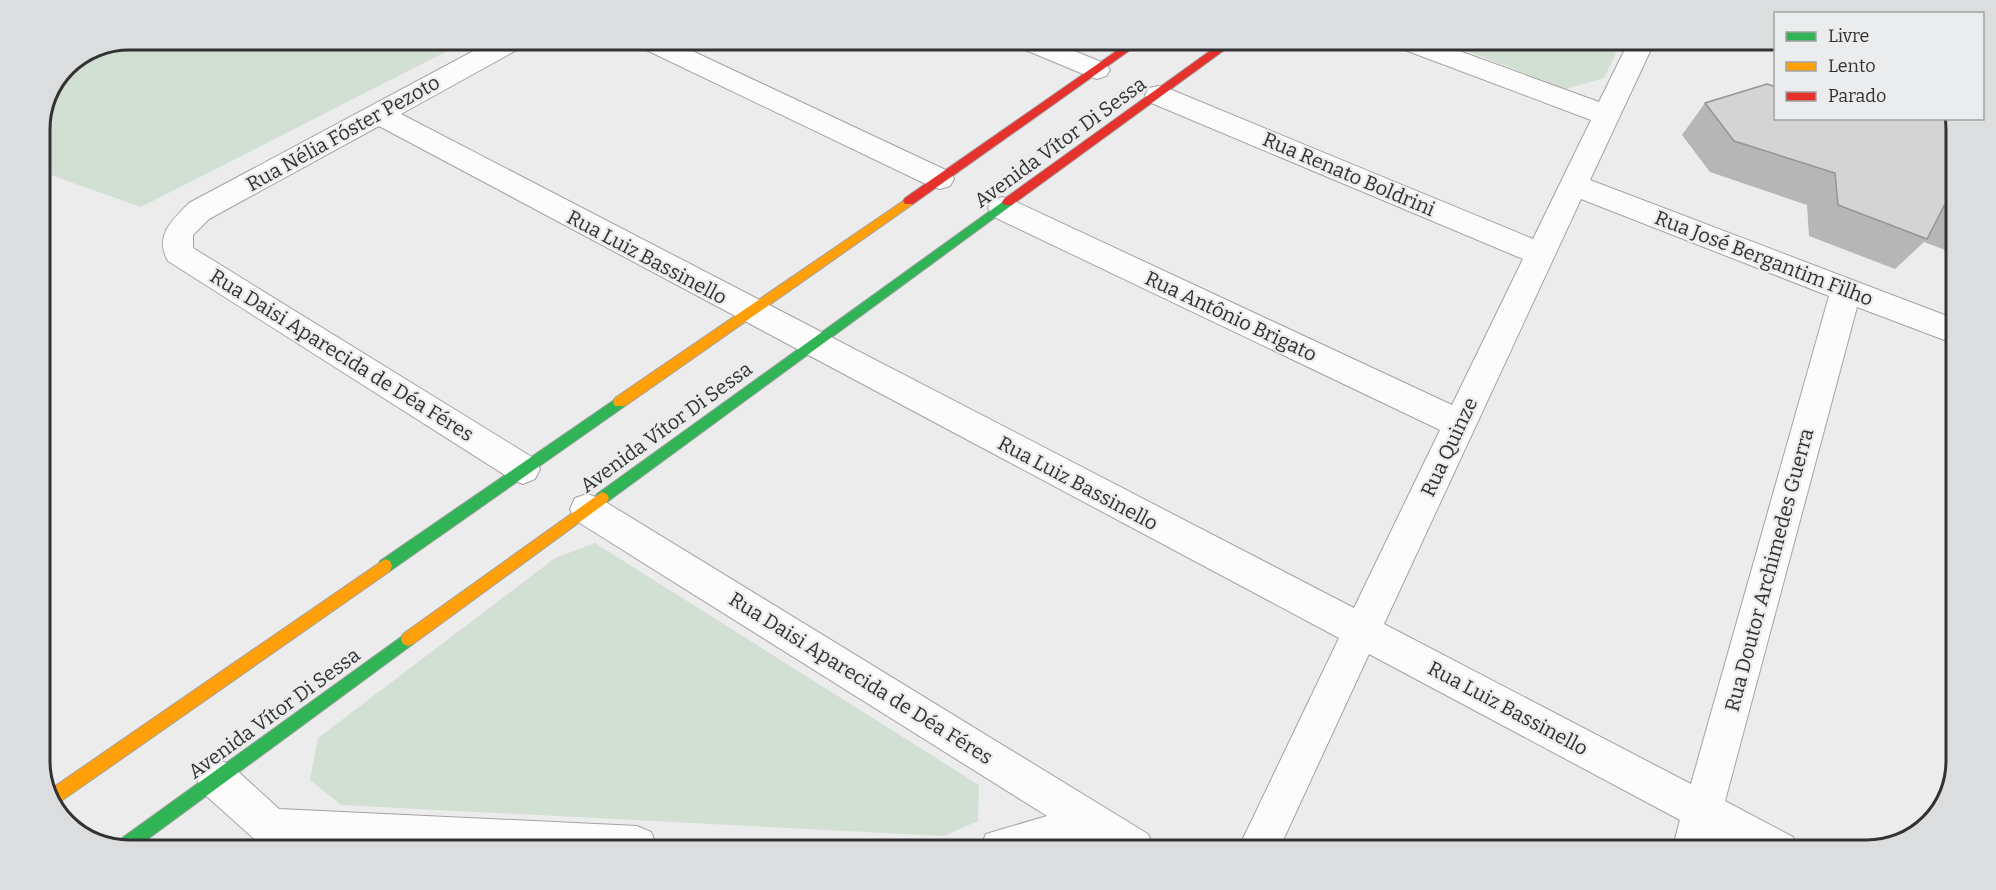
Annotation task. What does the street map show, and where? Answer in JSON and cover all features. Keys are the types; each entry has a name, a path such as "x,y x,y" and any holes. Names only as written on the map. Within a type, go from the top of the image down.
{"street":[{"name":"Rua Nélia Fóster Pezoto","path":"178,232 199,211 494,50"},
{"path":"669,50 940,179"},
{"path":"1050,50 1097,69"},
{"name":"Avenida Vítor Di Sessa","path":"57,795 1125,50"},
{"name":"Avenida Vítor Di Sessa","path":"133,840 812,344 1219,50"},
{"path":"1430,50 1606,115"},
{"name":"Rua Quinze","path":"1262,840 1638,50"},
{"name":"Rua Renato Boldrini","path":"1158,95 1540,254"},
{"name":"Rua Luiz Bassinello","path":"377,113 1758,840"},
{"name":"Rua José Bergantim Filho","path":"1573,185 1946,329"},
{"name":"Rua Antônio Brigato","path":"1002,207 1460,424"},
{"name":"Rua Daisi Aparecida de Déa Féres","path":"178,232 178,254 523,469"},
{"name":"Rua Doutor Archimedes Guerra","path":"1695,840 1846,290"},
{"name":"Rua Daisi Aparecida de Déa Féres","path":"588,509 1121,840"},
{"path":"217,779 272,829 509,840"},
{"path":"1032,840 1095,824"}],"green space":[{"path":"129,50 449,50 141,207 50,175 52,108 66,80 89,60 113,51"},
{"path":"1464,50 1618,50 1604,78 1566,89"},
{"path":"595,543 979,785 978,821 944,836 341,805 310,780 318,738 555,558"}],"building":[{"path":"1767,84 1774,86 1774,120 1946,120 1946,207 1944,206 1927,239 1838,205 1835,173 1734,141 1705,103"}],"traffic: fast":[{"path":"602,498 1008,202"},
{"path":"385,566 620,402"},
{"path":"133,840 408,639"}],"traffic: slow":[{"path":"620,402 909,201"},
{"path":"408,639 602,498"},
{"path":"57,795 385,566"}],"traffic: jam":[{"path":"909,201 1125,50"},
{"path":"1008,202 1219,50"}]}
